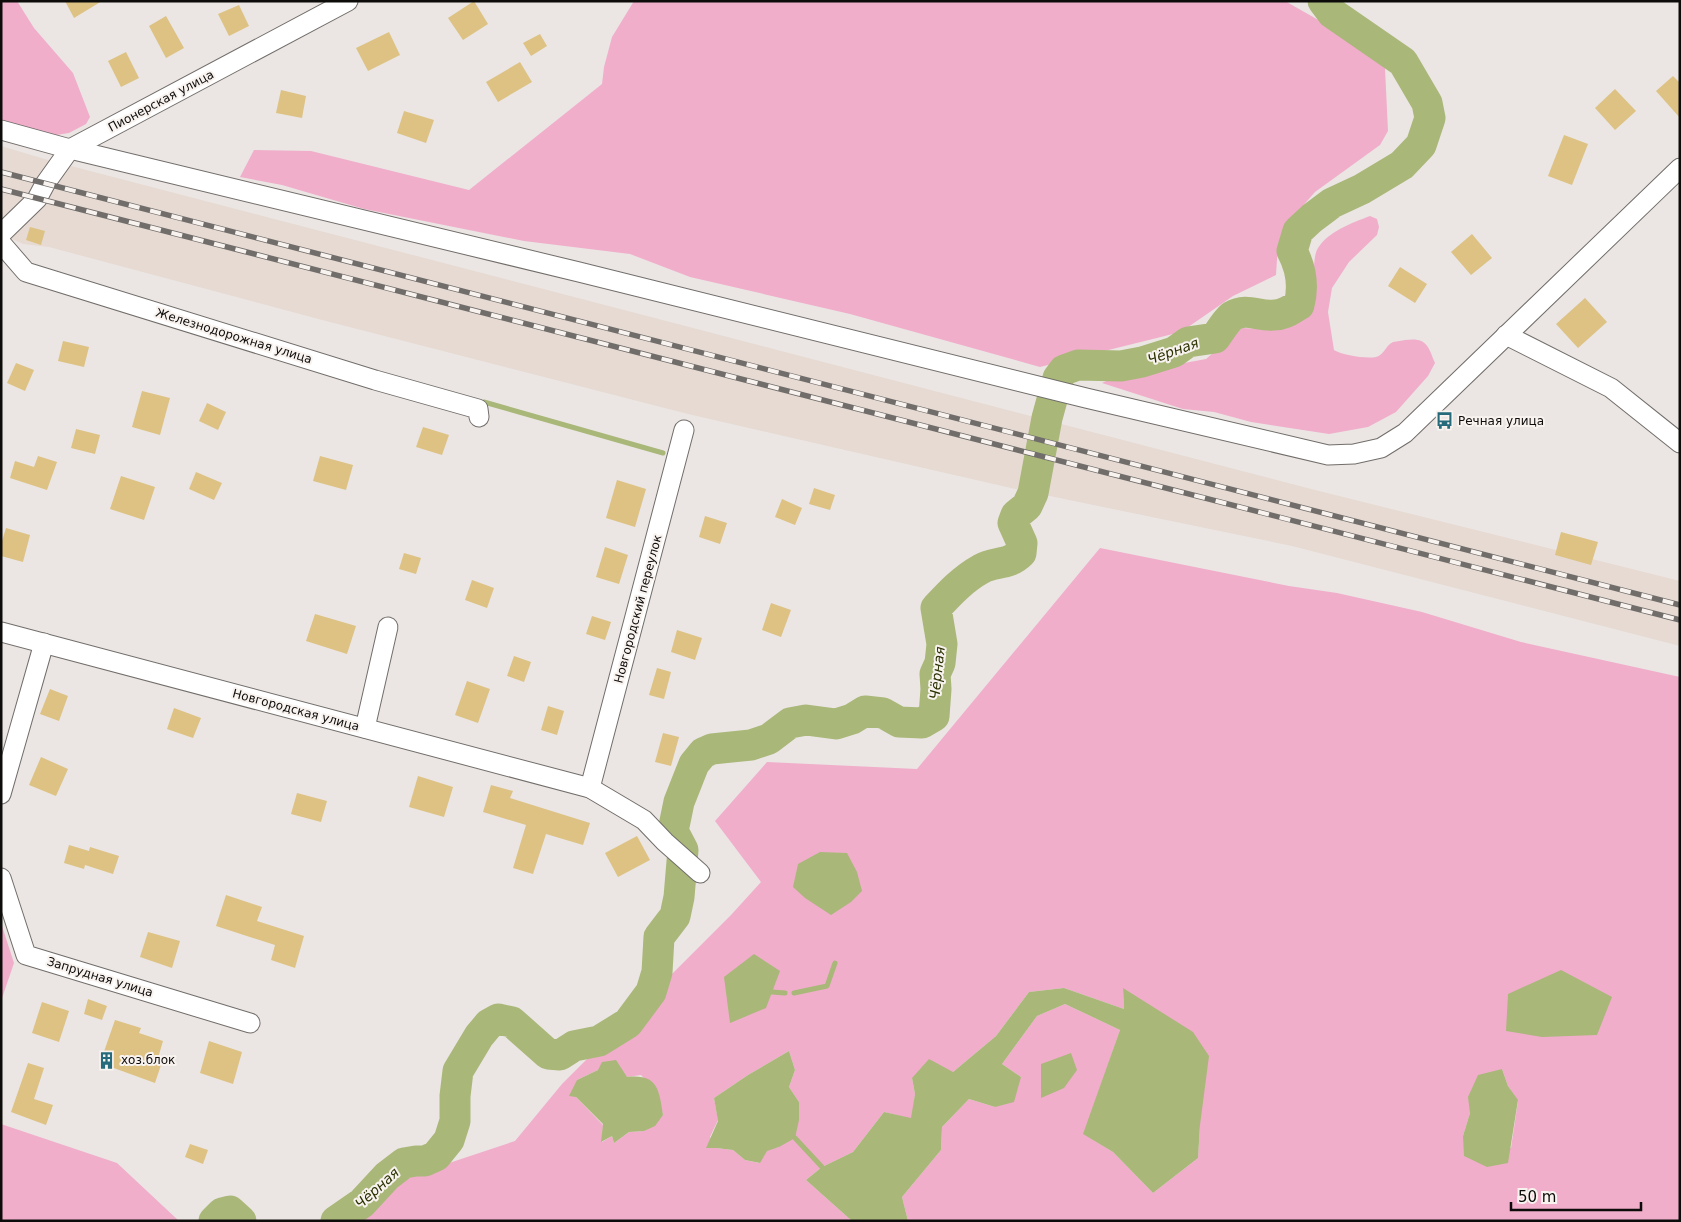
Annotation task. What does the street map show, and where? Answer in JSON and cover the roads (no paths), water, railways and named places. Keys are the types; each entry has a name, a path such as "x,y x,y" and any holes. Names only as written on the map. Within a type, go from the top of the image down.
{"street":[{"name":"Пионерская улица","path":"1,234 37,199 45,184 70,149 348,1"},
{"path":"1,130 70,149 570,269 1086,398 1328,455 1354,454 1381,448 1405,433 1679,171"},
{"name":"Железнодорожная улица","path":"1,243 26,272 479,413"},
{"path":"1506,335 1611,388 1680,443"},
{"name":"Новгородский переулок","path":"590,788 684,430"},
{"path":"365,728 388,627"},
{"name":"Новгородская улица","path":"1,632 590,788 644,820 700,874"},
{"path":"1,794 44,643"},
{"name":"Запрудная улица","path":"1,878 26,955 250,1023"}],"waterway":[{"name":"Чёрная","path":"336,1221 362,1203 387,1176 404,1163 425,1161 436,1156 449,1140 455,1121 458,1071 479,1036 489,1024 498,1019 512,1022 548,1054 560,1055 574,1046 599,1041 628,1023 651,992 657,972 659,937 675,916 679,897 683,850 673,831 679,802 694,764 703,753 712,749 751,745 769,739 790,723 806,720 836,724 852,719 865,711 883,713 899,722 922,723 934,716 935,674 940,663 942,644 936,608 974,573 991,565 1011,560 1021,553 1022,543 1013,523 1016,515 1027,506 1033,493 1047,418 1058,378 1064,370 1078,365 1121,366 1142,362 1174,352 1188,342 1215,338 1230,318 1237,313 1248,312 1278,315 1299,305 1301,277 1292,251 1298,231 1332,203 1362,189 1402,165 1421,145 1430,118 1427,103 1403,62 1332,13 1323,1"},
{"path":"484,402 663,453"},
{"path":"794,993 827,986 835,963"},
{"path":"772,992 785,993"},
{"path":"795,1138 822,1167"},
{"name":"Чёрная","path":"214,1221 222,1213 230,1211 241,1221"}],"railway":[{"path":"1,172 1680,605"},
{"path":"1,189 1680,620"}],"place":[{"name":"Речная улица","path":"1444,421"},
{"name":"хоз.блок","path":"107,1060"}]}
